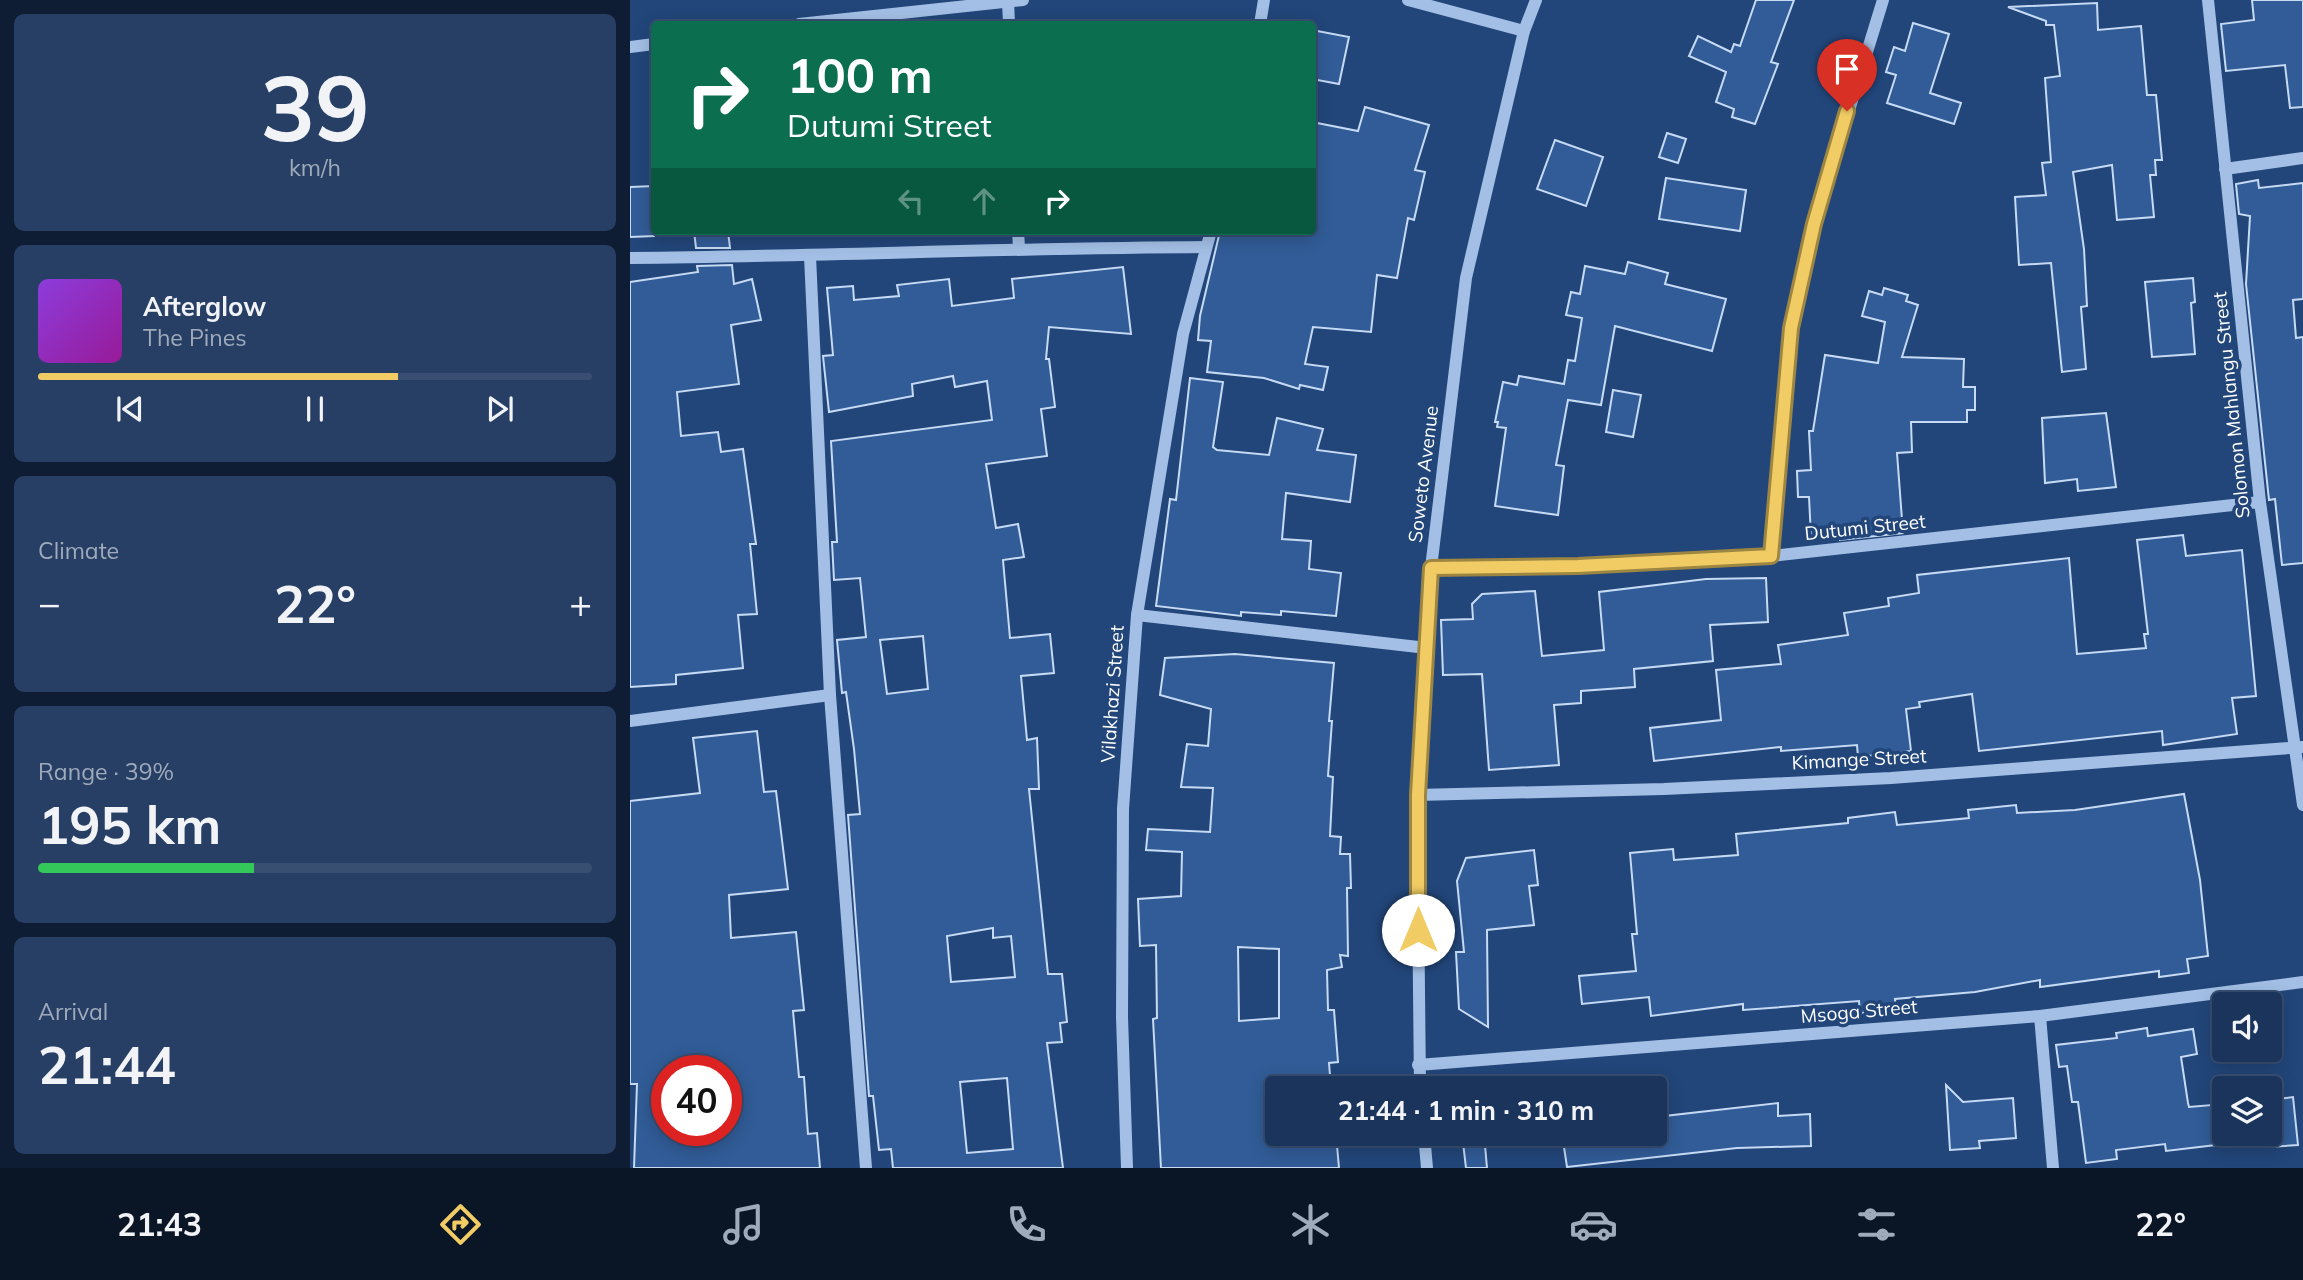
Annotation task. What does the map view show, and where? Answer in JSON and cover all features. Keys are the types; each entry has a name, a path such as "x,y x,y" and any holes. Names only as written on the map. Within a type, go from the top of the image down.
{"street":[{"path":"826,21 1023,0"},
{"path":"1260,21 1264,0"},
{"path":"1408,0 1524,31"},
{"name":"Soweto Avenue","path":"1419,1076 1418,795 1431,568 1466,278 1524,31 1536,0"},
{"path":"1771,556 1791,328 1814,224 1883,0"},
{"name":"Solomon Mahlangu Street","path":"2208,0 2260,502 2299,748 2303,805"},
{"path":"1008,1 1009,21"},
{"path":"630,47 651,44"},
{"path":"2225,169 2303,158"},
{"path":"1018,235 1019,248"},
{"name":"Vilakhazi Street","path":"1127,1168 1122,1017 1123,809 1137,615 1178,360 1210,235"},
{"path":"630,258 810,256 1019,248 1206,247"},
{"path":"810,256 830,695 866,1168"},
{"name":"Dutumi Street","path":"1431,568 1578,566 1771,556 2260,502"},
{"path":"1137,615 1427,648"},
{"path":"630,721 830,695"},
{"name":"Kimange Street","path":"1418,795 1664,789 1891,778 2299,748"},
{"name":"Msoga Street","path":"1418,1065 2040,1016 2303,982"},
{"path":"2040,1016 2053,1168"},
{"path":"1425,1146 1427,1168"}],"building":[{"path":"1756,0 1794,0 1771,62 1778,64 1755,124 1732,117 1734,109 1716,102 1726,72 1689,56 1698,36 1731,52 1734,44 1740,46"},
{"path":"2252,0 2303,0 2303,107 2290,108 2285,65 2226,71 2221,24 2254,20"},
{"path":"2097,3 2098,30 2141,26 2147,95 2156,95 2162,160 2155,160 2156,175 2150,175 2154,217 2117,220 2112,165 2073,172 2084,249 2087,306 2081,307 2086,369 2062,372 2051,263 2019,265 2015,197 2046,195 2042,163 2051,162 2045,78 2060,76 2054,25 2046,25 2046,21 2008,7"},
{"path":"1913,23 1949,34 1930,93 1961,103 1954,124 1887,103 1896,75 1886,72 1894,47 1905,51"},
{"path":"1316,31 1349,37 1339,84 1316,80"},
{"path":"1365,107 1429,125 1415,170 1425,172 1414,220 1408,218 1397,278 1377,275 1371,332 1313,327 1305,364 1328,367 1323,390 1300,385 1299,389 1264,378 1207,372 1211,341 1198,340 1200,316 1219,235 1316,235 1316,123 1358,131"},
{"path":"1667,133 1686,139 1678,163 1659,157"},
{"path":"1555,140 1603,157 1586,206 1537,189"},
{"path":"1666,178 1746,190 1740,231 1659,219"},
{"path":"2258,180 2259,188 2303,183 2303,299 2293,300 2296,338 2303,337 2303,563 2282,565 2275,499 2269,500 2246,284 2250,216 2239,214 2236,184"},
{"path":"651,186 651,235 654,236 630,237 630,187"},
{"path":"694,235 728,235 730,248 696,248"},
{"path":"1628,262 1668,273 1665,284 1726,299 1712,351 1615,326 1601,405 1568,400 1556,465 1564,466 1558,515 1495,506 1506,428 1497,427 1498,422 1495,422 1503,382 1517,385 1519,376 1564,384 1568,360 1575,361 1582,318 1566,315 1571,292 1580,294 1585,266 1625,274"},
{"path":"732,265 734,284 752,279 761,320 731,325 739,384 677,392 681,436 718,432 721,452 743,449 756,544 750,544 757,614 738,615 743,668 676,675 676,684 630,687 630,282 698,272 697,266"},
{"path":"1123,267 1131,334 1049,327 1046,359 1049,359 1055,407 1041,409 1047,456 986,464 996,528 1018,524 1024,557 1003,560 1010,638 1050,634 1054,673 1021,676 1027,740 1037,738 1039,789 1029,789 1048,974 1062,974 1067,1022 1060,1023 1062,1042 1047,1043 1063,1168 893,1168 891,1149 879,1150 873,1096 869,1096 848,815 860,814 854,749 846,692 842,693 837,640 866,637 860,578 834,580 832,542 837,542 831,441 992,420 987,381 955,387 953,376 912,384 913,396 829,412 823,356 833,355 827,288 853,286 854,300 899,296 897,285 949,279 952,306 1014,298 1012,279","holes":["923,636 928,689 887,694 880,640","993,928 993,938 1011,936 1015,977 951,982 947,936","1007,1078 1013,1149 967,1153 960,1082"]},
{"path":"2193,278 2195,302 2191,303 2195,354 2152,357 2145,282"},
{"path":"1884,288 1908,295 1906,301 1918,305 1902,357 1964,359 1963,387 1975,387 1975,410 1967,410 1967,422 1911,422 1912,452 1897,453 1903,533 1840,540 1840,535 1811,537 1809,497 1798,497 1797,471 1811,470 1809,431 1813,431 1825,355 1878,363 1885,322 1862,316 1869,291 1882,295"},
{"path":"1190,378 1223,382 1213,447 1217,450 1269,455 1277,418 1323,429 1317,450 1356,455 1350,502 1286,493 1282,539 1311,541 1309,569 1341,573 1336,616 1281,611 1281,615 1241,612 1241,616 1156,606 1170,499 1176,500"},
{"path":"1613,390 1641,395 1633,437 1606,432"},
{"path":"2106,413 2116,487 2078,491 2077,479 2045,483 2042,418"},
{"path":"2183,535 2186,556 2242,550 2256,696 2232,698 2237,734 2163,745 2162,731 1979,751 1972,694 1919,702 1920,707 1906,709 1911,751 1858,757 1857,745 1781,751 1781,747 1654,761 1650,728 1721,720 1716,670 1781,664 1778,645 1848,635 1844,613 1889,606 1888,598 1919,593 1917,575 2069,558 2077,654 2146,648 2144,634 2148,634 2137,540"},
{"path":"1766,578 1768,622 1710,625 1713,661 1634,669 1635,687 1581,691 1581,703 1554,705 1559,765 1489,770 1482,674 1443,675 1441,620 1473,619 1472,604 1482,594 1535,591 1542,656 1604,650 1599,592 1706,579"},
{"path":"1235,654 1334,663 1329,721 1332,721 1328,776 1333,777 1330,836 1341,837 1340,854 1350,854 1351,888 1347,888 1348,956 1340,955 1342,967 1327,970 1328,1010 1334,1010 1338,1062 1329,1063 1330,1076 1265,1076 1265,1146 1337,1146 1339,1168 1161,1168 1153,1019 1157,1018 1156,945 1140,946 1138,899 1181,896 1182,852 1146,850 1148,829 1210,832 1213,788 1181,787 1187,744 1208,746 1211,709 1160,695 1165,658","holes":["1238,947 1279,949 1279,1018 1239,1021"]},
{"path":"757,731 764,792 776,791 788,889 729,895 731,938 796,932 804,1010 793,1011 799,1077 804,1077 808,1134 817,1133 820,1168 634,1168 637,1084 630,1084 630,801 700,793 693,738"},
{"path":"2184,794 2200,880 2208,956 2187,959 2189,973 2159,977 2159,971 2040,987 2040,980 1975,992 1895,999 1896,1010 1860,1013 1859,1001 1743,1010 1743,1004 1651,1016 1649,997 1582,1004 1579,976 1636,971 1632,934 1637,934 1630,853 1673,849 1674,860 1738,855 1736,834 1848,823 1848,818 1895,812 1897,825 1969,818 1968,810 2016,805 2017,813 2075,810"},
{"path":"1534,850 1538,885 1529,886 1534,925 1487,930 1488,1027 1459,1009 1456,952 1464,952 1457,881 1466,858"},
{"path":"2147,1028 2148,1036 2193,1029 2197,1054 2181,1057 2189,1107 2212,1105 2212,1145 2166,1151 2165,1144 2116,1150 2117,1159 2086,1163 2078,1102 2072,1102 2067,1066 2059,1067 2056,1045 2117,1038 2116,1033"},
{"path":"1946,1085 1963,1102 2013,1098 2016,1138 1979,1141 1980,1148 1950,1150"},
{"path":"2293,1097 2298,1145 2270,1147 2282,1146 2282,1098"},
{"path":"1778,1103 1778,1116 1810,1114 1811,1146 1737,1148 1567,1167 1564,1146 1667,1146 1667,1116"},
{"path":"1463,1146 1485,1146 1487,1168 1466,1168"}],"route":[{"path":"1418,930 1418,795 1431,568 1578,566 1771,556 1781,417 1791,328 1814,224 1847,111"}]}
